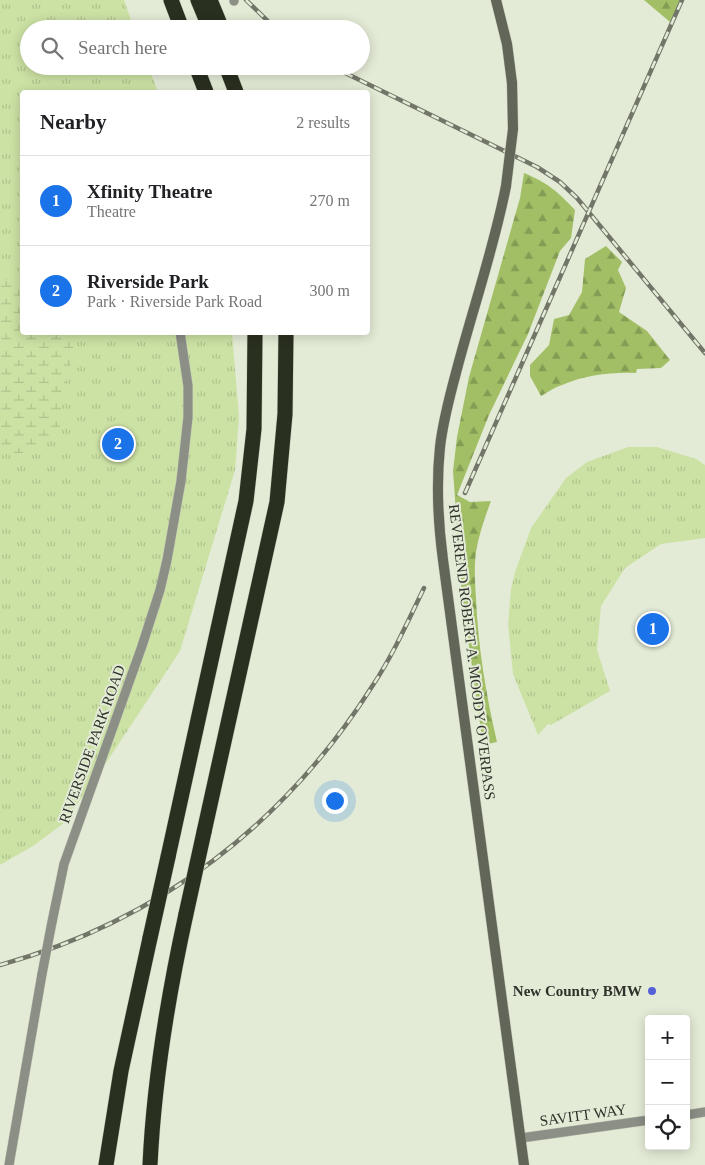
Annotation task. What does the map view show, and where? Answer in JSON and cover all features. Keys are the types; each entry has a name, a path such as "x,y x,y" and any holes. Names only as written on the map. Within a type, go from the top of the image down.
{"highway":[{"path":"166,0 174,7 179,20"},
{"path":"198,0 206,20"},
{"path":"210,0 218,20"},
{"path":"199,75 205,90"},
{"path":"229,75 235,90"},
{"path":"239,75 243,90"},
{"path":"106,1165 122,1062 246,501 254,419 255,335"},
{"path":"150,1165 162,1044 172,980 270,538 276,502 285,414 286,335"}],"main road":[{"name":"REVEREND ROBERT A. MOODY OVERPASS","path":"496,0 507,44 512,83 513,128 506,186 495,234 468,326 447,408 440,454 438,499 443,560 524,1165"}],"street":[{"name":"RIVERSIDE PARK ROAD","path":"9,1165 58,885 66,857 142,646 160,590 167,560 179,496 188,417 188,378 181,335"},
{"path":"690,1114 705,1112"},
{"name":"SAVITT WAY","path":"521,1138 645,1121"}],"green space":[{"path":"0,0 124,0 131,20 20,20 20,75 151,75 157,90 20,90 20,335 232,335 239,417 235,470 180,651 64,823 33,846 0,865"},
{"path":"644,0 680,0 670,22"},
{"path":"16,138 20,143 20,161 6,146"},
{"path":"524,173 552,188 575,210 571,238 560,251 528,334 489,415 457,495 470,502 491,501 484,519 475,563 477,616 481,652 497,742 483,745 462,596 453,471 457,437 469,377 520,198"},
{"path":"606,246 622,262 618,270 626,288 619,312 647,331 670,360 661,368 637,369 636,373 608,374 580,379 557,387 541,396 530,376 530,365 549,345 554,319 569,315 582,292 585,259"},
{"path":"0,278 20,280 20,335 74,335 74,341 62,397 62,421 58,430 40,446 25,452 11,456 0,447"},
{"path":"628,447 657,447 696,459 705,465 705,538 661,544 625,568 601,606 597,650 610,691 551,725 548,724 538,735 513,674 508,624 511,589 515,572 531,528 566,478 587,462"}],"railway":[{"path":"246,0 267,20"},
{"path":"465,493 682,0"},
{"path":"349,75 537,167 560,182 577,198 705,353"},
{"path":"0,965 58,946 113,922 165,894 213,861 258,823 300,781 338,735 387,662 424,588"}],"place":[{"name":"Riverside Park","path":"118,444"},
{"name":"Xfinity Theatre","path":"653,629"},
{"name":"New Country BMW","path":"652,991"}]}
